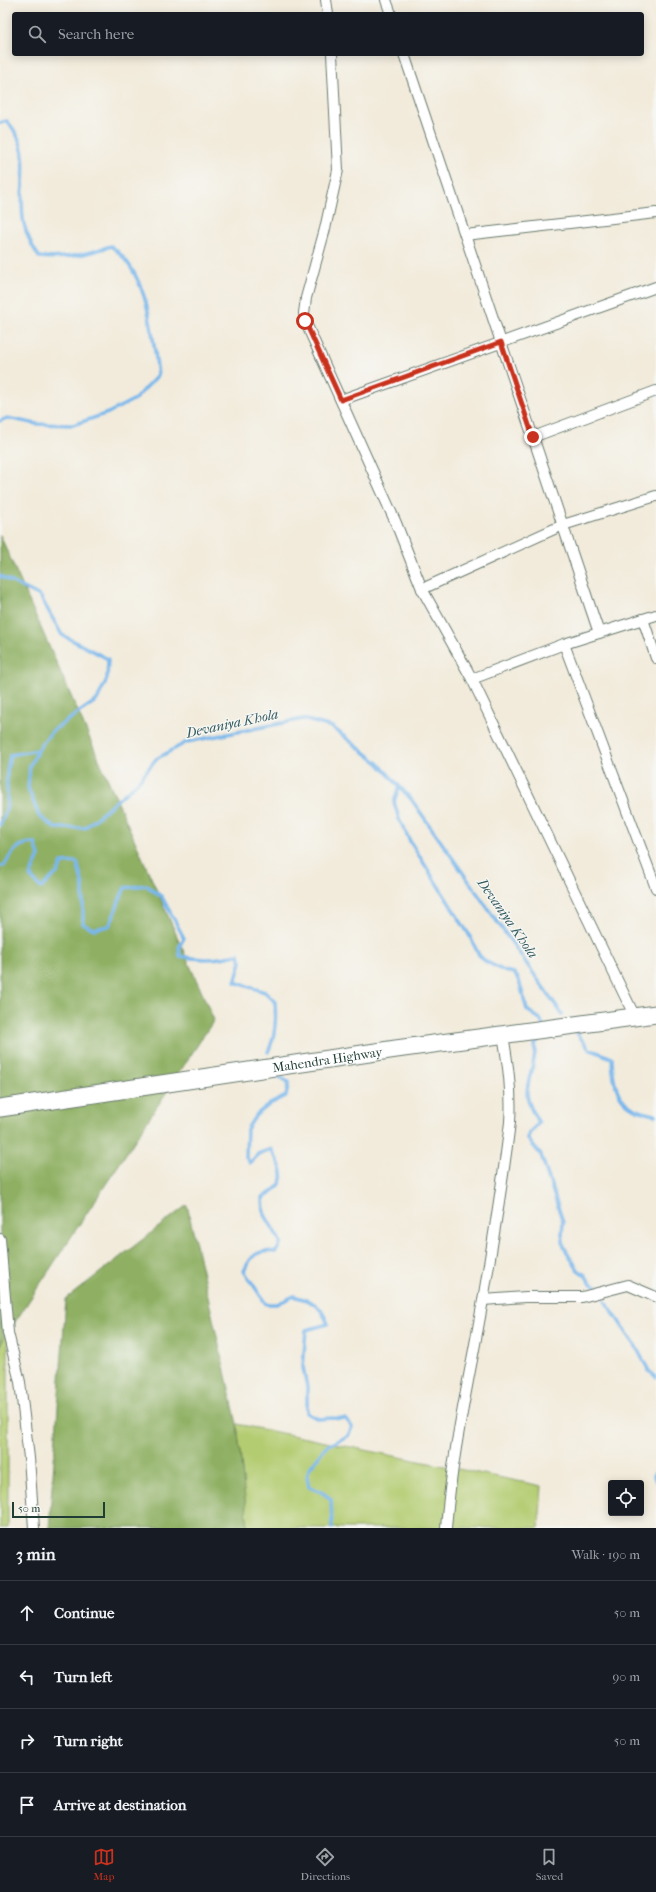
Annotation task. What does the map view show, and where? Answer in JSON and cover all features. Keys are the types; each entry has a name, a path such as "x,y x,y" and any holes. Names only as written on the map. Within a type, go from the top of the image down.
{"highway":[{"name":"Mahendra Highway","path":"0,1108 503,1034 656,1014"}],"street":[{"path":"326,0 328,12"},
{"path":"386,0 390,12"},
{"path":"332,56 338,170 325,229 306,298 304,313 305,321 396,524 422,589 472,679 635,1017"},
{"path":"405,56 599,633"},
{"path":"465,235 656,214"},
{"path":"341,400 656,288"},
{"path":"533,437 656,391"},
{"path":"422,589 563,525 656,496"},
{"path":"472,679 564,644 656,615"},
{"path":"643,619 656,658"},
{"path":"564,644 656,888"},
{"path":"446,1528 448,1497 457,1434 483,1300 510,1122 510,1072 503,1034"},
{"path":"0,1239 8,1333 20,1382 29,1458 34,1528"},
{"path":"483,1300 526,1297 582,1297 628,1285 656,1297"}],"green space":[{"path":"0,535 214,1020 0,1345"},
{"path":"187,1205 237,1424 248,1528 49,1528 66,1299"},
{"path":"8,1333 8,1528 0,1528 0,1345"},
{"path":"237,1424 542,1486 539,1528 248,1528"}],"waterway":[{"name":"Devaniya Khola","path":"0,123 7,121 16,133 21,146 24,171 22,197 24,224 30,241 39,257 57,258 75,256 111,246 124,258 134,272 146,305 151,323 158,375 135,399 108,413 73,425 37,424 7,418 0,421"},
{"name":"Devaniya Khola","path":"0,576 40,596 62,635 108,659 107,679 97,700 52,731 41,745 30,765 28,788 39,816 55,828 85,828 137,783 156,759 187,742 303,719 332,727 378,763 411,799 562,1014"},
{"path":"0,825 7,805 7,772 10,755 38,750"},
{"path":"399,786 394,802 399,819 411,843 468,933 479,955 485,961 504,971 514,973 519,980 527,1010 540,1019 543,1025"},
{"path":"0,866 4,866 13,852 20,846 35,843 39,856 30,876 41,888 58,872 62,863 77,862 83,886 83,924 94,929 109,926 125,888 146,885 162,897 184,938 179,947 180,956 195,959 210,959 224,958 239,954 241,962 235,982 265,992 275,1002 275,1027 273,1040 268,1052"},
{"name":"Devaniya Khola","path":"576,1032 589,1049 612,1058 614,1080 621,1097 634,1109 656,1115"},
{"path":"544,1035 535,1044 535,1057 527,1088 530,1105 539,1123 531,1131 527,1138 541,1155 563,1222 562,1234 564,1247 578,1270 585,1275 591,1284 597,1286"},
{"path":"276,1076 289,1082 286,1096 270,1104 256,1115 247,1129 246,1157 250,1163 258,1154 271,1149 282,1171 281,1182 278,1187 263,1197 264,1213 281,1243 276,1252 256,1254 244,1271 266,1304 277,1304 294,1296 301,1298 316,1305 322,1312 328,1324 306,1330 303,1367 307,1387 307,1413 318,1419 346,1419 352,1427 348,1436 326,1446 309,1469 307,1477 309,1487 320,1491 331,1499 332,1528"},
{"path":"605,1301 635,1345 649,1371 656,1377"},
{"path":"656,1472 654,1476 656,1481"}],"route":[{"path":"305,321 341,400 501,342 533,437"}]}
